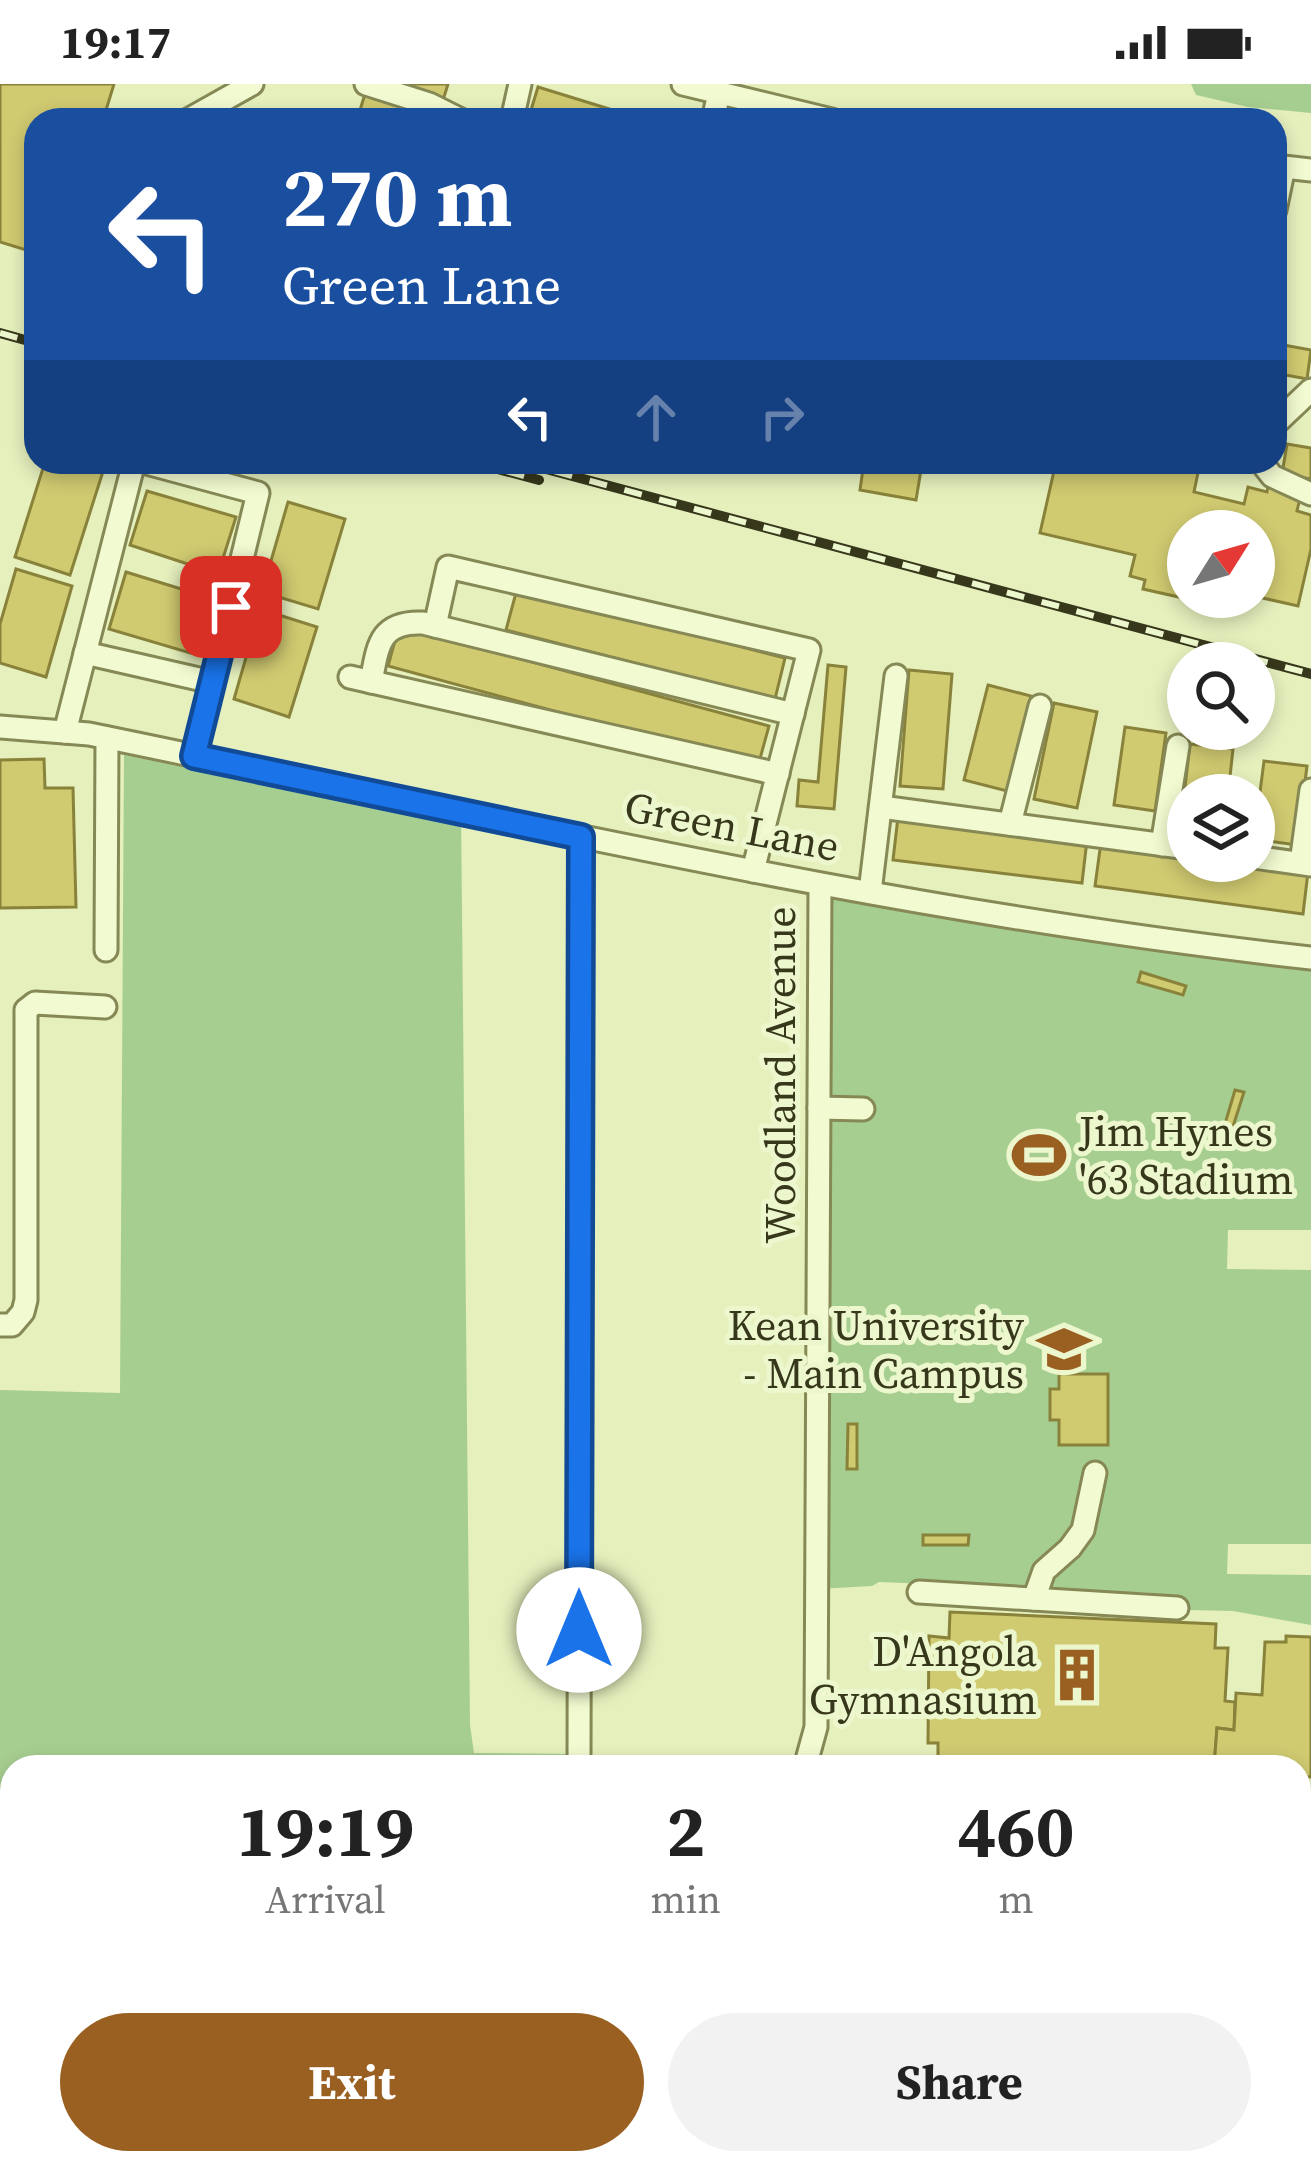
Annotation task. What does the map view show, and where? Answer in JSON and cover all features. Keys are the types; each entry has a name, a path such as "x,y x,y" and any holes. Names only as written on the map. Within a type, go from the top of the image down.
{"street":[{"path":"209,108 252,84"},
{"path":"366,84 437,108"},
{"path":"683,84 719,93 748,108"},
{"path":"715,108 719,93"},
{"path":"1287,413 1311,390"},
{"path":"65,731 131,474"},
{"path":"188,474 258,493 194,756"},
{"path":"1271,474 1311,494"},
{"path":"435,626 448,567 809,650 753,871"},
{"path":"778,774 361,680 389,629 404,622 793,714"},
{"path":"85,653 212,682"},
{"path":"870,892 896,676"},
{"path":"1010,824 1040,706"},
{"name":"Green Lane","path":"0,727 107,738 820,885 1100,933 1311,958"},
{"path":"106,950 107,738"},
{"path":"1162,844 1177,750"},
{"path":"1275,860 1306,864 1311,790"},
{"path":"880,807 1167,845"},
{"path":"579,1755 581,837"},
{"name":"Woodland Avenue","path":"808,1755 816,1727 820,885"},
{"path":"0,1325 12,1325 26,1300 26,1010 35,1003 105,1007"},
{"path":"819,1108 863,1109"},
{"path":"1034,1599 1044,1571 1083,1530 1095,1473"},
{"path":"919,1592 1177,1608"}],"green space":[{"path":"1191,84 1311,84 1311,113 1248,107 1196,95"},
{"path":"124,755 287,788 461,810 470,1725 474,1753 571,1755 0,1755 0,1390 120,1393"},
{"path":"820,885 1311,957 1311,1230 1228,1230 1227,1269 1311,1270 1311,1544 1228,1544 1227,1574 1311,1575 1311,1625 1233,1611 1189,1610 1151,1593 879,1582 817,1589"}],"building":[{"path":"0,84 114,84 107,108 24,108 24,249 0,242"},
{"path":"368,84 448,84 441,108 361,108"},
{"path":"538,87 606,108 532,108"},
{"path":"1287,346 1311,350 1307,379 1287,375"},
{"path":"1287,444 1311,448 1311,479 1282,474 1287,474"},
{"path":"41,474 102,474 70,575 15,557"},
{"path":"862,474 920,474 916,500 860,490"},
{"path":"1053,474 1198,474 1194,492 1244,504 1248,487 1267,492 1268,486 1301,494 1297,511 1311,515 1311,549 1298,606 1275,601 1275,510 1167,510 1167,594 1143,589 1145,580 1130,576 1135,555 1040,533"},
{"path":"147,491 236,517 218,574 130,545"},
{"path":"288,502 345,519 318,609 262,592"},
{"path":"16,569 72,586 46,677 0,663 0,624"},
{"path":"126,572 214,599 197,655 109,629"},
{"path":"517,589 785,658 775,699 506,630"},
{"path":"260,609 317,627 289,717 234,699"},
{"path":"399,626 769,726 758,766 388,666"},
{"path":"828,665 846,667 834,809 797,806 799,780 818,782"},
{"path":"909,670 952,674 943,789 900,786"},
{"path":"988,685 1031,696 1007,791 964,780"},
{"path":"1054,703 1097,712 1077,808 1034,799"},
{"path":"1125,727 1166,733 1155,811 1114,805"},
{"path":"1189,750 1233,750 1230,774 1187,774"},
{"path":"44,759 45,788 73,788 76,907 0,908 0,760"},
{"path":"1264,761 1307,766 1297,845 1275,842 1275,774 1262,774"},
{"path":"898,817 1087,840 1082,883 893,860"},
{"path":"1101,842 1167,852 1167,882 1275,882 1275,867 1308,872 1303,914 1095,886"},
{"path":"1141,972 1186,986 1183,995 1138,982"},
{"path":"1235,1090 1244,1092 1230,1136 1222,1134"},
{"path":"1059,1374 1108,1374 1108,1445 1059,1445 1059,1420 1050,1420 1050,1389 1059,1389"},
{"path":"848,1424 857,1424 857,1469 847,1469"},
{"path":"923,1535 969,1535 968,1545 923,1545"},
{"name":"D'Angola Gymnasium","path":"950,1612 1216,1624 1215,1648 1228,1648 1225,1701 1235,1702 1234,1730 1217,1728 1215,1755 938,1755 938,1743 928,1743 929,1636 949,1638"},
{"path":"1286,1636 1311,1637 1311,1755 1215,1755 1217,1728 1234,1730 1236,1693 1262,1695 1265,1642 1286,1642"}],"railway":[{"path":"0,333 24,340"},
{"path":"517,474 539,480"},
{"path":"565,474 1311,674"}],"place":[{"name":"Jim Hynes '63 Stadium","path":"1039,1155"},
{"name":"Kean University - Main Campus","path":"1064,1349"},
{"name":"D'Angola Gymnasium","path":"1077,1675"}],"route":[{"path":"231,607 194,756 581,837 579,1630"}]}
